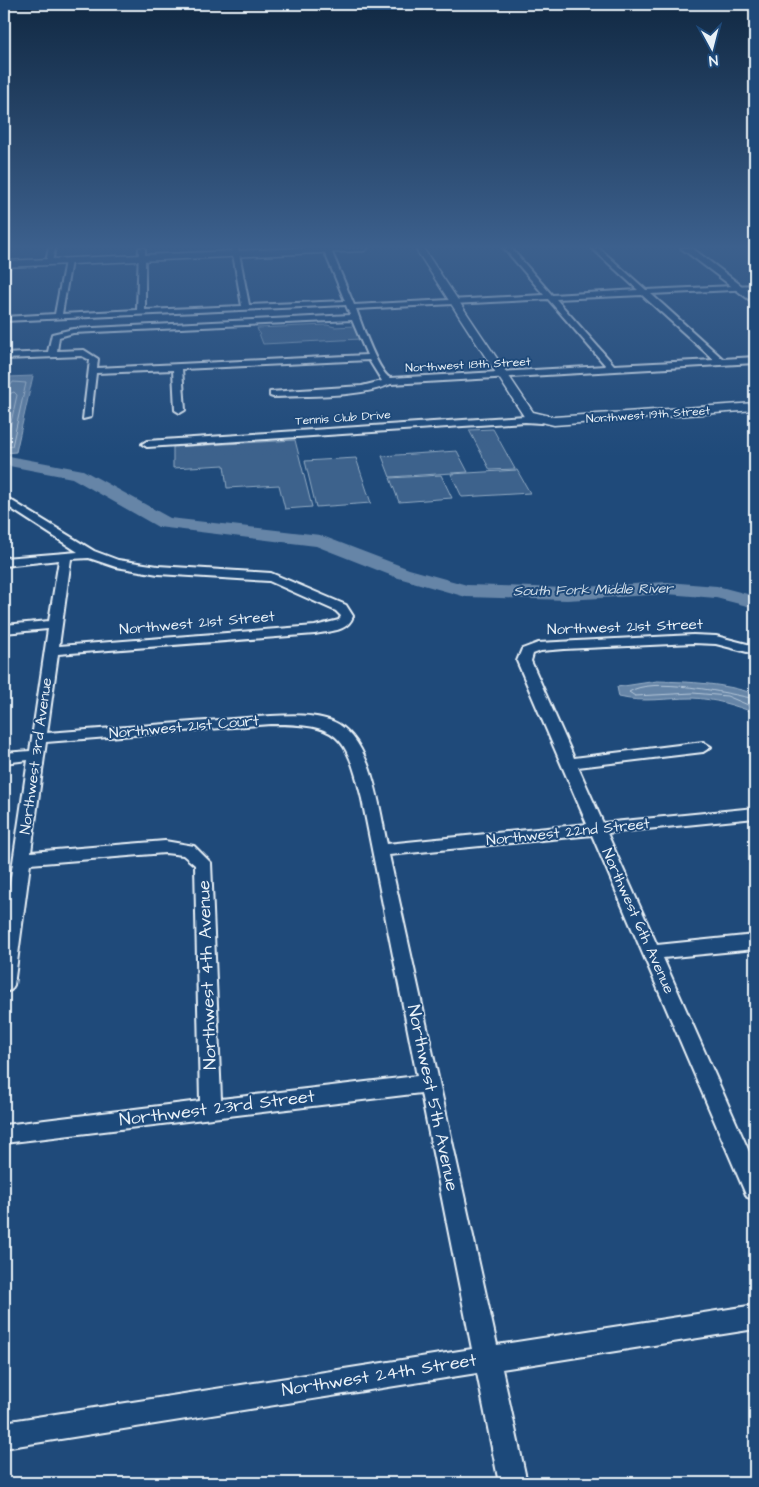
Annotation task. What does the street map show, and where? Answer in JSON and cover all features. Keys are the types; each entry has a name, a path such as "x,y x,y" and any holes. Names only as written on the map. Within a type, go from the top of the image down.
{"street":[{"path":"4,319 47,317"},
{"path":"52,354 55,336 66,332 348,317"},
{"path":"356,317 372,357 383,378 389,381"},
{"path":"463,317 529,415 541,420"},
{"path":"568,317 612,368"},
{"path":"673,317 721,362"},
{"path":"4,356 84,353 90,356 94,359 86,417"},
{"path":"92,371 372,357"},
{"name":"Northwest 18th Street","path":"273,394 362,389 376,387 389,381 755,360"},
{"path":"177,366 180,410"},
{"name":"Northwest 19th Street","path":"541,420 554,422 755,407"},
{"name":"Tennis Club Drive","path":"147,444 362,428 525,419 541,420"},
{"path":"4,499 90,554"},
{"path":"4,562 65,558 90,554"},
{"name":"Northwest 21st Street","path":"51,651 315,630 337,626 345,622 348,616 341,608 276,578 158,570 116,563 90,554"},
{"name":"Northwest 3rd Avenue","path":"4,985 65,558"},
{"path":"4,629 54,625"},
{"name":"Northwest 21st Street","path":"527,652 538,647 693,639 716,640 755,650"},
{"name":"Northwest 6th Avenue","path":"527,652 524,661 755,1190"},
{"name":"Northwest 21st Court","path":"39,738 271,720 300,720 328,724"},
{"name":"Northwest 5th Avenue","path":"328,724 344,734 358,758 380,850 430,1083 513,1483"},
{"path":"568,762 702,747"},
{"path":"4,758 36,755"},
{"name":"Northwest 22nd Street","path":"380,850 755,813"},
{"name":"Northwest 4th Avenue","path":"22,859 165,847 188,850 203,863 211,1108"},
{"path":"652,952 755,942"},
{"name":"Northwest 23rd Street","path":"4,1134 430,1083"},
{"name":"Northwest 24th Street","path":"4,1435 487,1357 755,1317"}],"shaded area":[{"path":"327,325 335,327 355,326 361,339 263,344 257,328"},
{"path":"493,429 515,469 490,470 469,430"},
{"path":"295,440 312,507 285,509 279,485 227,488 224,465 173,468 173,447"},
{"path":"457,451 468,472 390,477 382,456"},
{"path":"356,458 371,503 316,507 305,461"},
{"path":"517,470 530,493 462,497 451,474"},
{"path":"441,475 452,498 399,502 390,478"}],"water":[{"path":"33,376 16,452 4,453 4,393 8,377"},
{"path":"657,681 719,685 743,690 755,694 755,713 724,703 692,698 646,700 619,697 617,687"}],"waterway":[{"name":"South Fork Middle River","path":"4,460 77,474 165,523 320,541 402,573 466,591 567,594 667,588 717,592 755,602"}]}
